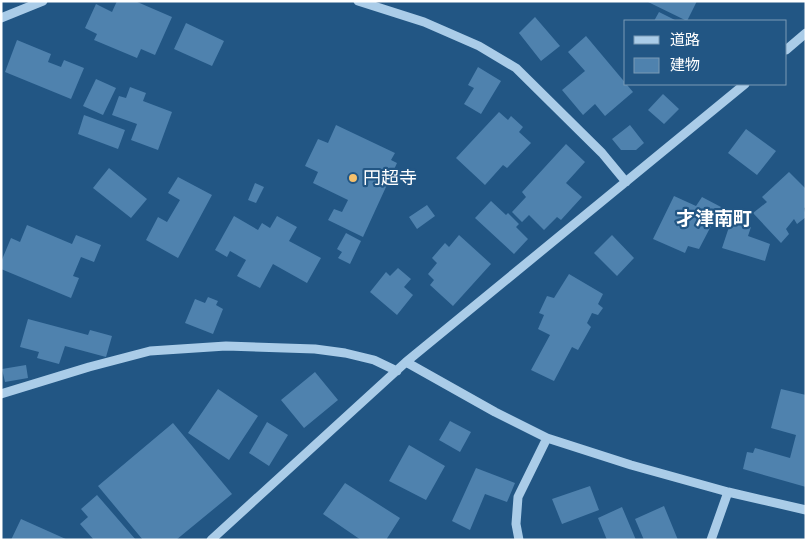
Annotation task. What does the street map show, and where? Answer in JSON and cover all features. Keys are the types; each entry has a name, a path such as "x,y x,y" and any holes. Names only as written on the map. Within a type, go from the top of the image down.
{"street":[{"path":"1,18 43,1"},
{"path":"358,1 424,22 479,46 516,68 602,153 626,182"},
{"path":"787,49 806,33"},
{"path":"211,540 406,362 744,85"},
{"path":"1,394 89,367 150,351 226,346 315,349 345,353 374,360 397,371"},
{"path":"406,362 495,412 547,438 631,465 728,492 806,510"},
{"path":"518,540 516,524 518,497 547,438"},
{"path":"711,540 728,492"}],"building":[{"path":"117,1 135,1 172,17 155,55 141,49 137,58 94,40 97,34 85,28 96,4 112,12"},
{"path":"646,1 697,1 688,20"},
{"path":"659,12 675,20 655,20"},
{"path":"535,17 560,46 541,61 519,33"},
{"path":"186,23 224,41 212,66 174,49"},
{"path":"586,36 624,81 624,85 627,85 633,92 605,116 595,104 583,115 562,90 585,71 568,52"},
{"path":"17,40 51,54 48,62 61,67 64,60 84,68 71,99 5,72"},
{"path":"478,67 501,81 481,114 464,104 474,88 468,85"},
{"path":"96,79 116,88 103,115 83,106"},
{"path":"130,87 146,93 143,101 172,112 158,150 131,140 137,124 112,115 119,96 126,98"},
{"path":"663,94 679,109 664,124 648,110"},
{"path":"499,112 508,120 511,116 523,127 519,132 531,143 507,168 503,165 485,185 456,158"},
{"path":"84,115 125,130 118,149 78,134"},
{"name":"円超寺","path":"336,125 395,153 391,160 397,163 363,237 328,220 334,209 342,212 348,200 313,183 318,172 305,166 318,139 328,143"},
{"path":"630,125 644,143 636,150 621,150 612,139"},
{"path":"746,129 776,151 757,175 728,153"},
{"path":"566,144 585,162 566,183 582,197 561,220 557,217 544,230 529,215 522,222 512,212 526,197 522,192"},
{"path":"109,168 147,199 131,218 93,188"},
{"path":"789,172 806,189 806,207 804,208 806,217 797,224 794,219 786,229 789,234 781,243 753,213 767,202 762,197"},
{"path":"178,177 212,195 178,258 146,240 158,217 167,222 180,200 168,193"},
{"path":"255,183 264,187 256,203 248,200"},
{"path":"674,196 696,206 702,197 721,207 699,249 688,246 685,253 653,239"},
{"path":"491,201 506,215 508,213 519,224 516,227 528,239 514,254 475,218"},
{"path":"427,205 435,216 417,229 409,217"},
{"path":"234,216 258,230 262,223 270,228 277,216 297,227 289,241 321,258 307,283 273,264 260,288 237,276 246,260 230,251 227,257 215,250"},
{"path":"731,221 751,227 748,236 770,244 765,261 722,248"},
{"path":"27,225 72,244 76,235 101,245 94,262 81,257 73,276 79,278 71,298 1,269 1,262 11,238 20,242"},
{"path":"346,233 361,241 350,264 338,258 342,252 337,249"},
{"path":"459,235 491,264 453,306 430,285 434,280 428,274 437,263 432,258 445,243 449,247"},
{"path":"612,235 634,258 617,276 594,253"},
{"path":"398,268 411,279 404,287 413,295 397,315 370,292 386,272 390,276"},
{"path":"569,274 603,294 598,304 603,308 598,315 592,313 587,323 591,327 578,350 572,347 554,381 531,370 550,335 538,329 544,315 539,313 547,296 554,298"},
{"path":"208,297 218,301 216,305 223,309 213,334 185,323 195,299 205,303"},
{"path":"28,319 88,335 90,330 112,336 106,357 65,346 59,364 37,358 39,352 20,347"},
{"path":"26,365 28,378 5,382 2,369"},
{"path":"315,372 338,400 304,428 281,400"},
{"path":"218,389 258,416 229,460 188,433"},
{"path":"781,389 806,395 806,487 743,469 747,452 753,453 755,448 790,458 796,435 771,428"},
{"path":"450,421 471,432 460,452 439,440"},
{"path":"267,422 288,435 269,466 249,453"},
{"path":"173,423 232,494 176,540 143,540 98,486"},
{"path":"409,445 445,466 426,500 389,481"},
{"path":"476,468 515,483 507,502 485,494 470,530 452,521"},
{"path":"345,483 400,518 386,540 361,540 323,514"},
{"path":"590,486 599,510 562,524 552,499"},
{"path":"97,495 136,540 94,540 80,524 88,517 81,509"},
{"path":"664,506 678,540 644,540 635,519"},
{"path":"622,507 636,540 607,540 598,518"},
{"path":"21,519 68,540 11,540"}],"place":[{"name":"円超寺","path":"353,178"}],"district":[{"name":"才津南町","path":"714,218"}]}
